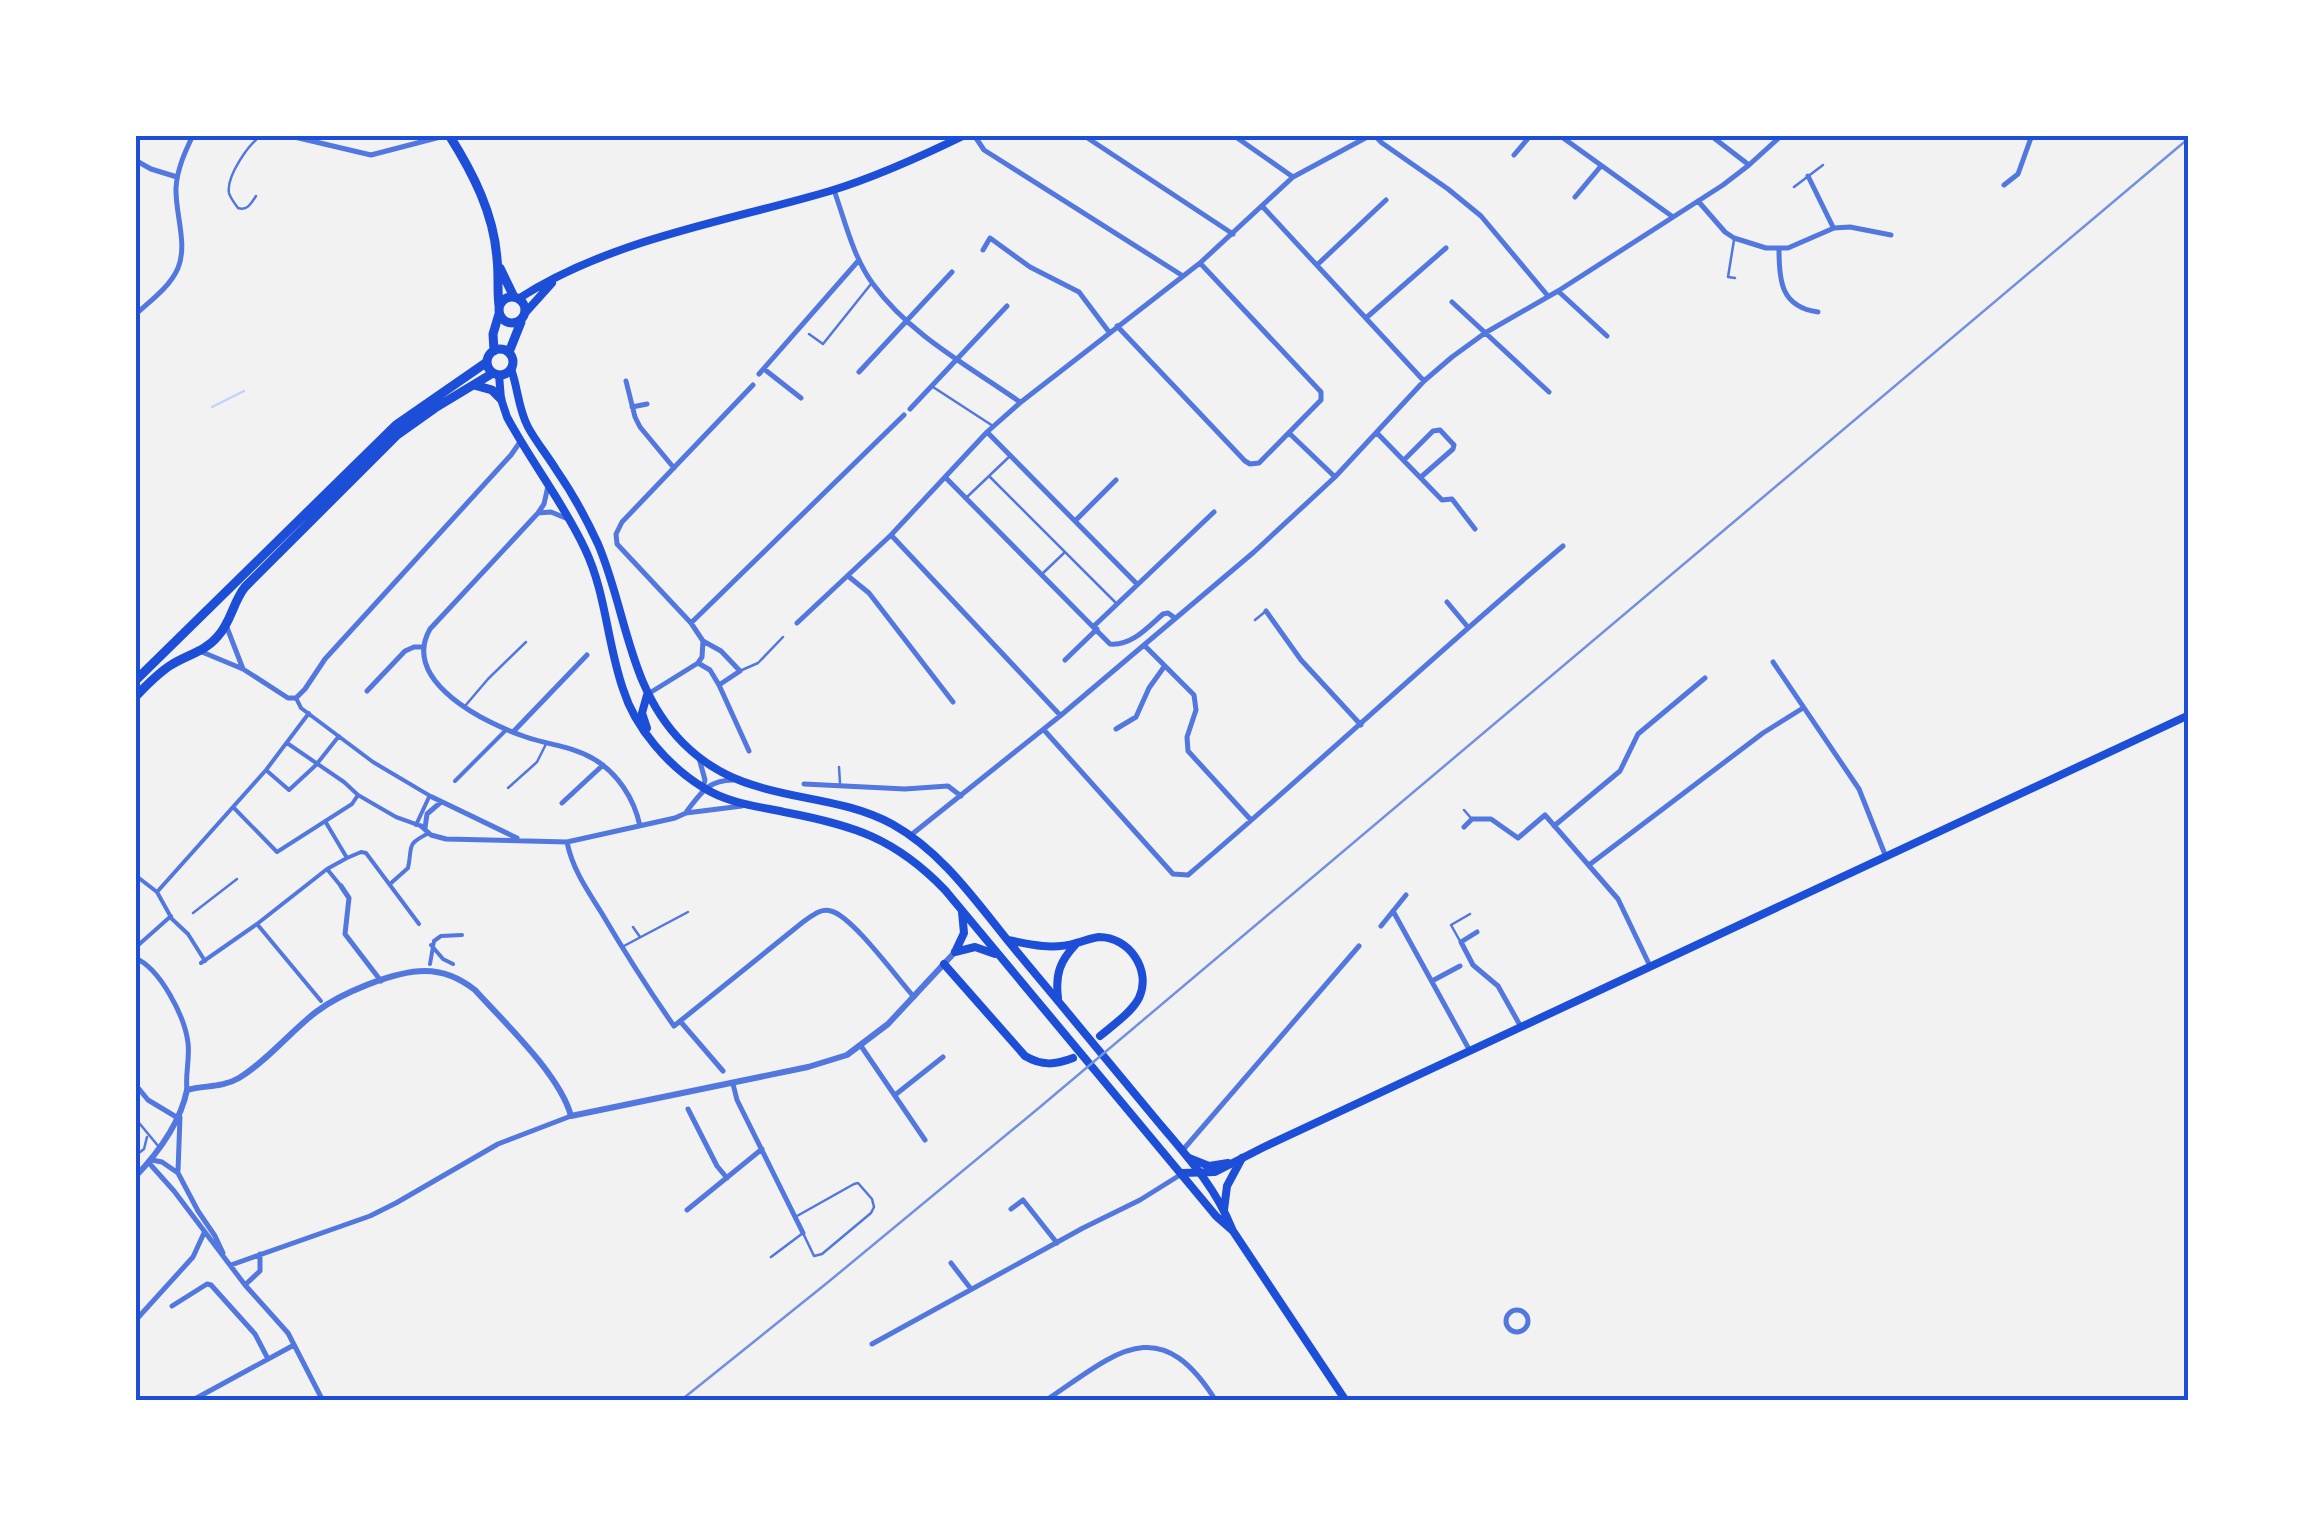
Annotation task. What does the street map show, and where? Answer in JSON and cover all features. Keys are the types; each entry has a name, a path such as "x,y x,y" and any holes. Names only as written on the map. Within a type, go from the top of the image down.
{"highway":[{"path":"449,135 483,199 498,260 516,298 524,305 524,316 508,352"},
{"path":"498,260 496,286 504,321 511,324 524,316"},
{"path":"135,681 396,425 487,362 494,350 499,310 504,300 516,298"},
{"path":"135,697 166,668 217,638 244,586 394,438 474,385 496,374 506,374 513,362 508,352 494,350"},
{"path":"487,362 496,374"},
{"path":"474,385 492,390 501,399"},
{"path":"204,613 216,614 226,624"},
{"path":"186,630 188,645 200,651"}],"main road":[{"path":"516,298 610,253 834,190 965,135"},
{"path":"524,316 555,279"},
{"path":"511,369 526,423 574,497 598,546 647,694 673,732 700,758 737,780 881,819 911,835 962,884 1201,1174 1233,1232 1346,1401"},
{"path":"496,374 507,418 586,550 622,688 649,736 681,772 703,788 735,802 828,820 886,842 914,860 945,890 1233,1232"},
{"path":"622,688 630,694 647,694"},
{"path":"647,694 642,713 649,736"},
{"path":"1182,1173 1215,1172 2189,716"},
{"path":"886,842 911,835"},
{"path":"911,835 914,860"},
{"path":"955,952 964,933 962,912"},
{"path":"1008,940 1049,948 1097,937 1117,942 1133,954 1141,970 1136,1003 1100,1036"},
{"path":"1058,1001 1056,973 1076,944"},
{"path":"955,952 975,947 999,956"},
{"path":"944,964 1025,1056 1048,1064 1073,1058"},
{"path":"1184,1153 1209,1166 1237,1161"},
{"path":"1224,1210 1227,1186 1237,1161"}],"street":[{"path":"135,315 170,282 181,260 178,177 193,135"},
{"path":"286,135 371,155 449,135"},
{"path":"974,135 984,150 1183,276"},
{"path":"1083,135 1233,234"},
{"path":"1233,135 1292,177"},
{"path":"797,623 891,535 1020,402 1200,263 1292,177 1372,135 1448,188 1480,216 1548,296"},
{"path":"1514,155 1531,135"},
{"path":"1559,135 1673,217"},
{"path":"1710,135 1749,166"},
{"path":"911,835 1176,619 1336,477 1424,381 1452,357 1749,166 1782,135"},
{"path":"2004,185 2018,174 2032,135"},
{"path":"135,160 178,177"},
{"path":"1575,197 1602,166"},
{"path":"1808,176 1834,228"},
{"path":"834,190 859,260 872,283 906,322 1020,402"},
{"path":"1317,266 1386,200"},
{"path":"1698,200 1724,232 1752,246 1778,250 1834,228 1850,226 1892,235"},
{"path":"1262,206 1424,381"},
{"path":"983,250 990,238 1030,267 1079,292 1108,332"},
{"path":"1366,318 1446,248"},
{"path":"1778,250 1784,291 1802,308 1818,312"},
{"path":"801,398 761,372 859,260"},
{"path":"1117,326 1250,464 1259,463 1321,400 1321,392 1200,263"},
{"path":"859,372 952,272"},
{"path":"1558,291 1607,336"},
{"path":"1452,302 1549,392"},
{"path":"910,409 1007,306"},
{"path":"626,381 640,427 674,468"},
{"path":"719,685 740,671 721,651 703,641 691,622 617,544 616,534 622,522 753,385"},
{"path":"632,407 647,404"},
{"path":"691,622 904,415"},
{"path":"990,429 1137,584"},
{"path":"1404,460 1433,431 1440,430 1454,445 1453,449 1420,477"},
{"path":"1377,433 1442,500 1452,499 1475,529"},
{"path":"1289,434 1336,477"},
{"path":"200,651 243,669 288,698 296,698 325,659 520,442"},
{"path":"945,477 1110,644 1130,642 1164,614 1176,619"},
{"path":"1076,520 1116,480"},
{"path":"548,483 538,514 434,624 426,636 426,662 432,678 464,706 510,731 581,752 603,765 619,780 640,826"},
{"path":"538,514 550,512 569,519"},
{"path":"1064,660 1214,512"},
{"path":"891,535 1060,716"},
{"path":"1044,729 1173,874 1188,875 1562,546"},
{"path":"848,576 870,594 953,702"},
{"path":"1447,602 1467,626"},
{"path":"1266,611 1301,660 1361,725"},
{"path":"226,624 243,669"},
{"path":"647,694 698,663 703,641"},
{"path":"1144,645 1194,695 1196,710 1187,737 1188,751 1252,821"},
{"path":"367,691 405,650 424,648"},
{"path":"455,781 587,655"},
{"path":"1773,662 1858,789 1886,857"},
{"path":"698,663 710,670 719,685 749,751"},
{"path":"1116,729 1136,717 1164,667"},
{"path":"1554,826 1620,771 1638,734 1705,678"},
{"path":"296,698 298,705 373,762 440,802 520,839"},
{"path":"1589,864 1763,733 1803,708"},
{"path":"158,892 265,772 309,713"},
{"path":"256,767 289,790 339,736"},
{"path":"287,743 358,795 396,817 459,840 567,842 686,814 750,805"},
{"path":"686,814 703,788 700,758"},
{"path":"562,803 603,765"},
{"path":"703,788 715,782 737,780"},
{"path":"804,784 904,789 948,786 960,796"},
{"path":"234,808 277,852 352,804 358,795"},
{"path":"423,828 431,797"},
{"path":"388,885 408,868 409,848 423,828 427,814 440,802"},
{"path":"1464,827 1472,819 1492,818 1518,838 1545,815 1618,899 1650,966"},
{"path":"227,816 234,823"},
{"path":"324,821 347,858"},
{"path":"221,823 228,829"},
{"path":"214,831 222,838"},
{"path":"567,842 575,868 621,948 677,1023 714,1067 723,1071"},
{"path":"135,875 158,892 203,962 327,869 361,852 366,853 419,924"},
{"path":"327,869 350,898 346,934 381,981"},
{"path":"374,880 381,876"},
{"path":"1381,926 1406,895"},
{"path":"677,1023 821,911 834,912 850,922 914,997"},
{"path":"1393,911 1470,1051"},
{"path":"135,948 171,916"},
{"path":"257,924 321,1001"},
{"path":"1478,932 1460,942 1473,965 1498,986 1521,1027"},
{"path":"432,942 443,935 462,935"},
{"path":"432,942 443,959 453,964"},
{"path":"430,964 432,942"},
{"path":"1184,1153 1359,946"},
{"path":"231,1265 370,1216 498,1144 571,1116 814,1066 846,1054 888,1024 955,952"},
{"path":"135,958 152,970 179,1012 188,1042 187,1090 178,1116 160,1148 135,1177"},
{"path":"1432,981 1460,966"},
{"path":"187,1090 218,1086 238,1078 324,1006 381,981 425,971 468,984 534,1056 565,1097 571,1116"},
{"path":"861,1046 925,1140"},
{"path":"894,1095 943,1056"},
{"path":"135,1084 148,1100 178,1116"},
{"path":"733,1084 737,1100 803,1233"},
{"path":"688,1109 727,1178"},
{"path":"178,1116 178,1173"},
{"path":"687,1210 762,1149"},
{"path":"145,1164 162,1162 178,1173 224,1256"},
{"path":"145,1164 174,1191 245,1285 273,1314 295,1345 323,1401"},
{"path":"872,1344 1140,1200 1182,1173"},
{"path":"1011,1208 1022,1200 1056,1243"},
{"path":"135,1320 193,1258 204,1233"},
{"path":"245,1285 260,1272 260,1254"},
{"path":"951,1264 972,1290"},
{"path":"172,1306 210,1284 255,1334 268,1359"},
{"path":"1520,1310 1526,1314 1528,1321 1523,1331 1508,1329 1505,1322 1510,1312 1520,1310"},
{"path":"191,1401 295,1345"},
{"path":"1046,1401 1115,1354 1144,1346 1181,1359 1195,1371 1216,1401"}],"lane":[{"path":"256,196 250,206 241,209 228,189 250,144 263,135"},
{"path":"1794,187 1823,164"},
{"path":"1734,238 1728,277 1735,278"},
{"path":"809,334 823,344 872,283"},
{"path":"932,386 990,429"},
{"path":"966,497 1011,454"},
{"path":"989,476 1117,604"},
{"path":"1042,574 1065,552"},
{"path":"1255,620 1266,611"},
{"path":"740,671 758,663 783,637"},
{"path":"464,706 526,642"},
{"path":"508,788 537,762 546,743"},
{"path":"840,768 840,785"},
{"path":"1464,810 1472,819"},
{"path":"193,914 237,879"},
{"path":"621,948 688,912"},
{"path":"1460,942 1451,925 1470,914"},
{"path":"633,927 640,937"},
{"path":"135,1118 160,1148"},
{"path":"135,1156 144,1149 148,1135"},
{"path":"771,1257 803,1233 814,1256 822,1254 874,1208 872,1198 854,1184 795,1217"}],"waterway":[{"path":"212,407 244,391"}],"railway":[{"path":"680,1401 1040,1107 2189,138"}]}
